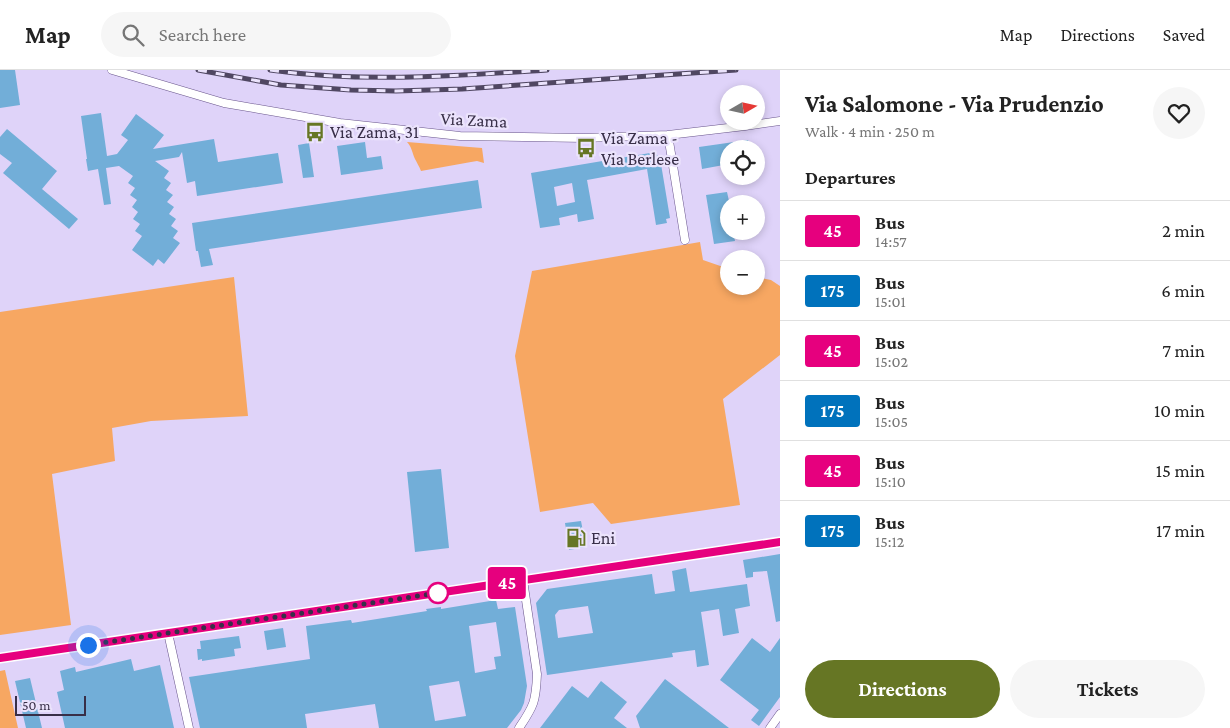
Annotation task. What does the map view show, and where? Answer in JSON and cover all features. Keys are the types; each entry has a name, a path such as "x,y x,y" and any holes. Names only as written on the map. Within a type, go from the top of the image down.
{"street":[{"name":"Via Zama","path":"112,70 224,103 340,123 460,136 584,138 668,135 780,121"},
{"path":"668,135 685,240"},
{"path":"0,658 780,542"},
{"path":"519,728 532,709 537,686 537,674 523,580"},
{"path":"168,633 189,728"},
{"path":"770,728 780,714"}],"shaded area":[{"path":"407,142 482,148 484,163 477,161 421,171"},
{"path":"700,242 703,260 720,266 720,295 765,295 765,279 771,280 780,286 780,355 723,399 740,505 611,524 593,503 540,512 515,356 532,271"},
{"path":"234,277 248,416 151,421 112,428 115,461 52,474 71,625 0,635 0,312"},
{"path":"5,670 18,728 0,728 0,671"}],"building":[{"path":"0,70 15,70 20,105 0,108"},
{"path":"101,113 107,156 117,154 128,140 121,135 136,114 164,135 153,149 214,139 218,162 278,153 283,183 197,196 195,181 187,183 182,152 179,157 155,161 169,171 164,178 171,183 166,190 173,195 167,202 174,207 169,214 176,219 171,226 178,231 173,238 180,243 164,264 158,259 153,266 132,250 142,236 135,231 140,224 133,219 138,212 132,207 137,200 130,195 135,188 128,183 133,176 119,166 106,168 111,204 104,205 98,169 88,171 81,116"},
{"path":"7,129 57,171 42,189 78,219 69,229 3,173 12,163 0,154 0,137"},
{"path":"365,142 367,158 381,156 383,169 341,175 337,146"},
{"path":"309,143 314,177 303,178 298,145"},
{"path":"720,144 720,166 702,169 699,147"},
{"path":"650,153 656,154 660,158 670,218 666,219 667,223 656,225 647,169 587,180 594,219 578,222 577,214 559,218 560,225 540,228 531,173","holes":["572,183 575,202 557,206 554,187"]},
{"path":"478,180 482,208 209,249 213,265 201,267 198,251 196,251 192,223"},
{"path":"727,192 728,195 720,195 720,240 735,241 714,244 706,195"},
{"path":"441,469 449,548 415,552 407,472"},
{"path":"581,521 586,547 569,550 565,523"},
{"path":"780,554 780,621 776,622 767,571 753,572 753,577 746,578 743,560"},
{"path":"686,568 690,592 747,584 750,606 735,609 739,633 723,636 719,609 701,612 709,665 697,667 695,650 672,653 673,657 547,675 536,603 547,589 652,574 655,594 675,591 672,571","holes":["588,606 593,633 558,638 555,615 559,610"]},
{"path":"496,600 498,609 515,607 527,686 521,710 507,728 379,728 375,704 305,714 307,728 200,728 189,677 310,659 306,626 351,620 352,623 427,611 426,609 441,607 441,609","holes":["496,622 501,656 494,657 496,669 475,673 469,626","459,681 466,716 435,721 429,686"]},
{"path":"283,628 286,647 267,650 264,631"},
{"path":"239,636 241,648 234,649 235,656 198,660 197,649 201,649 200,641"},
{"path":"752,638 770,652 780,638 780,697 759,726 751,720 759,710 720,680"},
{"path":"131,659 134,671 160,665 174,728 65,728 57,692 64,690 60,671 75,667 76,672"},
{"path":"30,678 42,728 26,728 15,681"},
{"path":"665,679 729,728 640,728 636,716"},
{"path":"601,681 627,702 614,718 627,728 540,728 572,686 588,698"}],"railway":[{"path":"198,70 281,85 396,91 462,89 736,70"},
{"path":"270,70 305,74 374,77 443,76 547,70"}],"bus line":[{"name":"45","path":"0,658 780,542"}],"place":[{"name":"Via Zama, 31","path":"315,132"},
{"name":"Via Zama - Via Berlese","path":"586,148"},
{"name":"Eni","path":"576,538"}],"route":[{"path":"88,645 438,593"}]}
